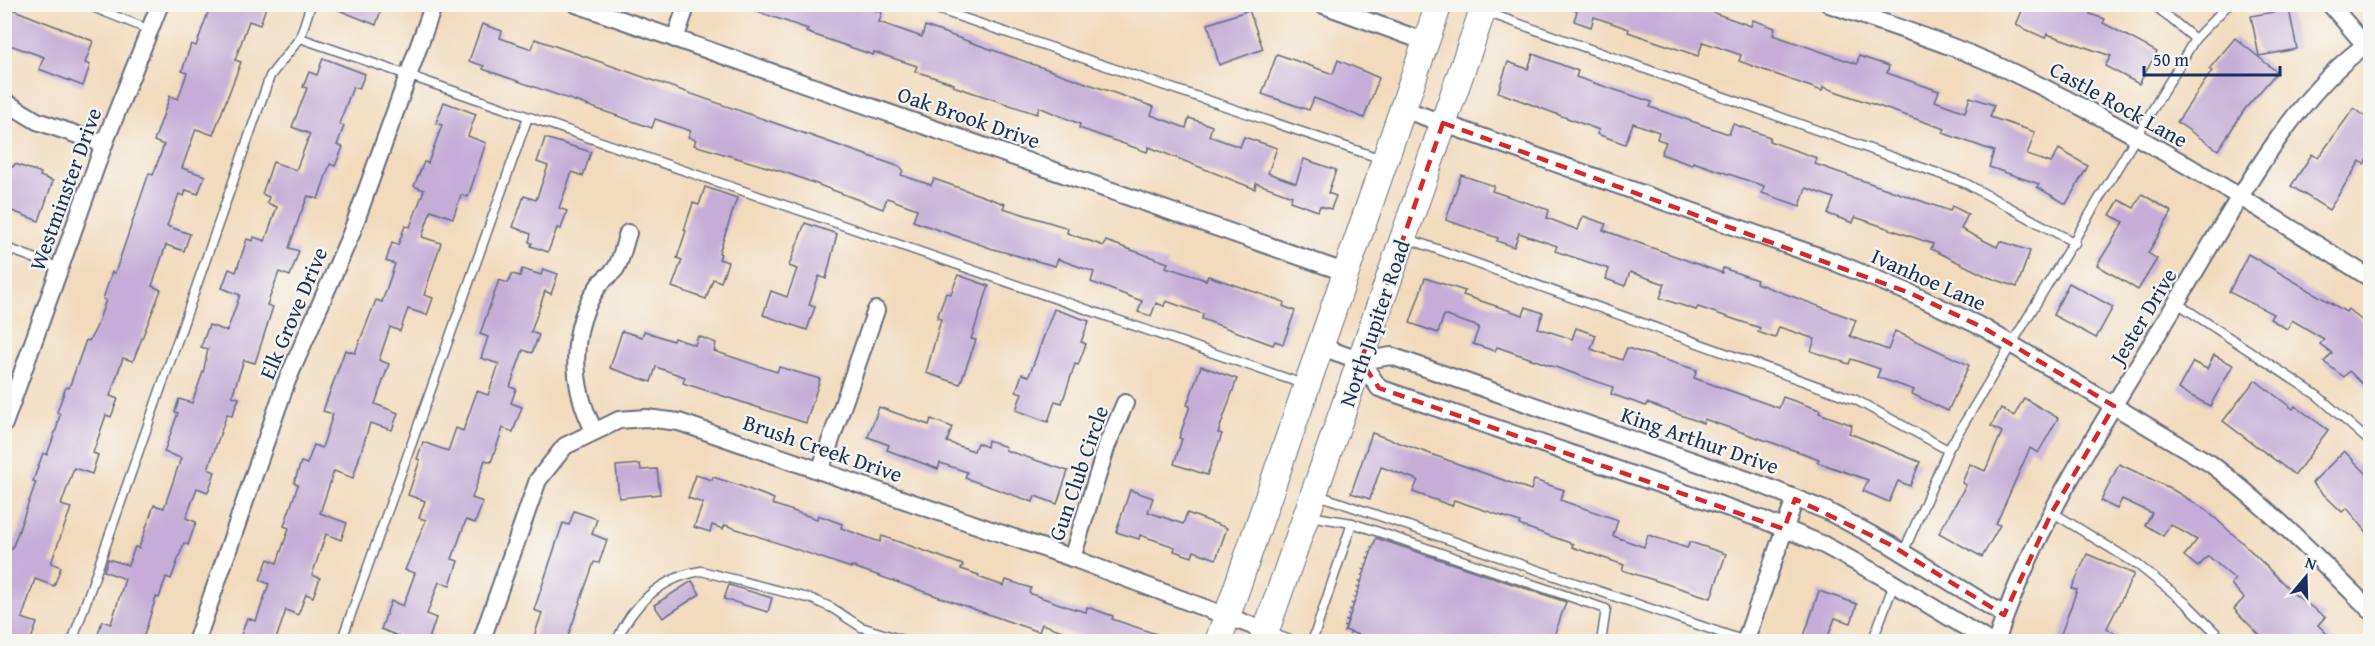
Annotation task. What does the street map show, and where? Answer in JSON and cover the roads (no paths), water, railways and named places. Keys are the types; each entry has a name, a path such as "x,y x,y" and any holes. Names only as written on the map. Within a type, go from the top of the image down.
{"main road":[{"name":"North Jupiter Road","path":"1218,642 1439,4"},
{"name":"North Jupiter Road","path":"1264,636 1484,8"}],"street":[{"name":"Westminster Drive","path":"4,424 12,380 60,268 104,144 160,4"},
{"name":"Elk Grove Drive","path":"196,642 286,383 351,234 434,4"},
{"name":"Oak Brook Drive","path":"576,4 1347,273"},
{"path":"675,39 687,4"},
{"path":"1321,4 1426,42"},
{"name":"Castle Rock Lane","path":"1829,4 1937,42 2023,77 2135,137 2370,278"},
{"path":"2330,4 2368,44"},
{"name":"Jester Drive","path":"1996,642 2004,615 2052,512 2240,199 2296,115 2336,71 2368,44"},
{"path":"4,101 37,121 104,144"},
{"name":"Ivanhoe Lane","path":"1403,108 1832,261 1910,293 1984,328 2211,464 2244,488 2370,610"},
{"path":"594,430 579,393 576,361 579,329 599,285 616,268 628,233"},
{"path":"820,471 876,310"},
{"name":"King Arthur Drive","path":"1320,346 1361,361 1391,356 1795,498 1827,511 1903,553 2004,615"},
{"path":"1361,361 1379,388 1824,545 1990,642"},
{"name":"Gun Club Circle","path":"1072,558 1107,445 1125,403"},
{"name":"Brush Creek Drive","path":"482,642 538,480 565,446 594,430 619,420 646,418 679,423 1072,558 1228,614 1264,636"},
{"path":"1745,641 1795,498"}],"lane":[{"path":"85,4 150,30"},
{"path":"72,642 270,76 300,38 311,4"},
{"path":"922,4 1386,160"},
{"path":"2153,4 2195,39"},
{"path":"1903,553 1948,450 2195,39 2229,4"},
{"path":"1484,8 1965,183 2074,243"},
{"path":"300,38 1307,385"},
{"path":"341,642 528,117"},
{"path":"1403,237 1856,400 1948,450"},
{"path":"4,247 60,268"},
{"path":"2177,303 2318,396 2370,442"},
{"path":"1310,505 1352,523 1606,609 1601,642"},
{"path":"1310,505 1745,641"},
{"path":"2052,512 2138,565 2187,604 2220,640"},
{"path":"1312,642 1352,523"},
{"path":"616,642 630,612 641,601 688,573 701,571 812,599 832,608 861,627 909,642"},
{"path":"1872,642 1894,584"},
{"path":"1264,636 1295,642"}]}
